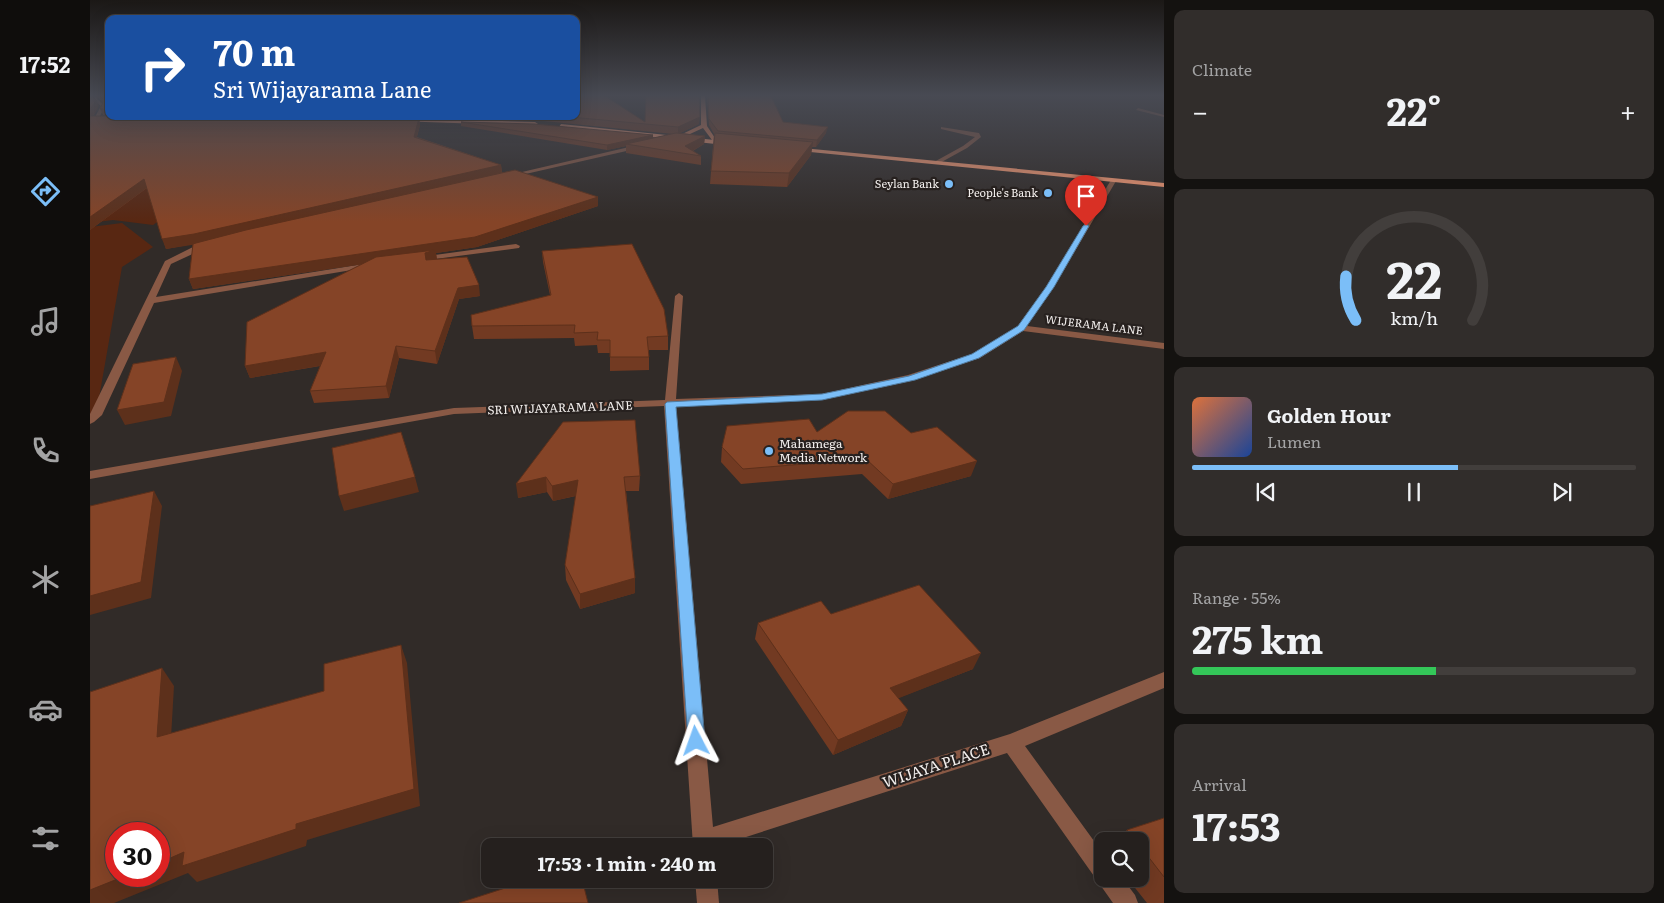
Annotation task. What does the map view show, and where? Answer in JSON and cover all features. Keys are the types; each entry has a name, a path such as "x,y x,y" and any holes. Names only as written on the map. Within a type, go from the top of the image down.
{"highway":[{"path":"677,138 747,145"},
{"path":"784,148 1164,185"}],"main road":[{"path":"714,138 718,143"}],"street":[{"path":"657,143 675,138"},
{"path":"936,162 965,147 977,138"},
{"path":"502,178 647,145"},
{"path":"1021,328 1050,287 1113,181"},
{"path":"90,420 96,415 168,263 196,249 213,244"},
{"path":"410,260 516,246"},
{"path":"149,301 380,264"},
{"path":"679,296 670,404 704,838"},
{"name":"WIJERAMA LANE","path":"1021,328 1164,346"},
{"name":"SRI WIJAYARAMA LANE","path":"90,475 454,411 822,397 911,378 976,356 1021,328"},
{"name":"WIJAYA PLACE","path":"719,838 1011,743 1164,680"},
{"path":"1011,743 1094,859"},
{"path":"1115,887 1126,903"},
{"path":"707,888 708,903"}],"shaded area":[{"path":"148,144 177,208 153,225 113,220 90,223"},
{"path":"122,223 153,247 122,267 96,415 90,418 90,227"}],"building":[{"path":"90,138 418,138 501,165 194,234 162,239 144,179 90,217"},
{"path":"563,138 639,138 607,145"},
{"path":"653,138 701,138 685,146 701,156 626,144"},
{"path":"714,138 771,138 813,142 789,173 711,171"},
{"path":"797,138 819,138 817,140"},
{"path":"515,170 598,197 475,237 189,279 193,244 246,230"},
{"path":"632,244 664,309 668,336 647,337 649,357 610,357 610,340 597,340 598,332 574,333 575,325 472,326 471,315 551,295 542,251"},
{"path":"435,250 425,253 426,260 467,257 479,285 458,288 435,351 396,346 386,386 310,391 326,352 245,366 247,322 376,257"},
{"path":"176,357 164,402 117,410 133,364"},
{"path":"848,411 885,411 911,433 937,427 977,461 893,484 866,459 743,469 722,447 727,426 809,419 817,432"},
{"path":"635,420 640,476 624,477 635,578 580,594 565,565 578,480 552,486 546,477 516,484 563,422"},
{"path":"401,432 415,477 339,496 332,448"},
{"path":"154,491 141,582 90,596 90,506"},
{"path":"919,585 981,653 890,688 908,710 838,740 758,623 821,601 831,614"},
{"path":"401,645 414,789 296,824 296,829 182,866 184,852 170,858 170,822 105,822 105,884 90,890 90,692 162,668 157,737 324,691 324,664"},
{"path":"1164,818 1164,877 1149,858 1149,832 1129,832 1127,830"},
{"path":"505,888 584,888 588,903 459,903"}],"place":[{"name":"Seylan Bank","path":"949,184"},
{"name":"People's Bank","path":"1048,193"},
{"name":"Mahamega Media Network","path":"769,451"}],"route":[{"path":"696,741 670,404 822,397 911,378 976,356 1021,328 1050,287 1086,226"}]}
